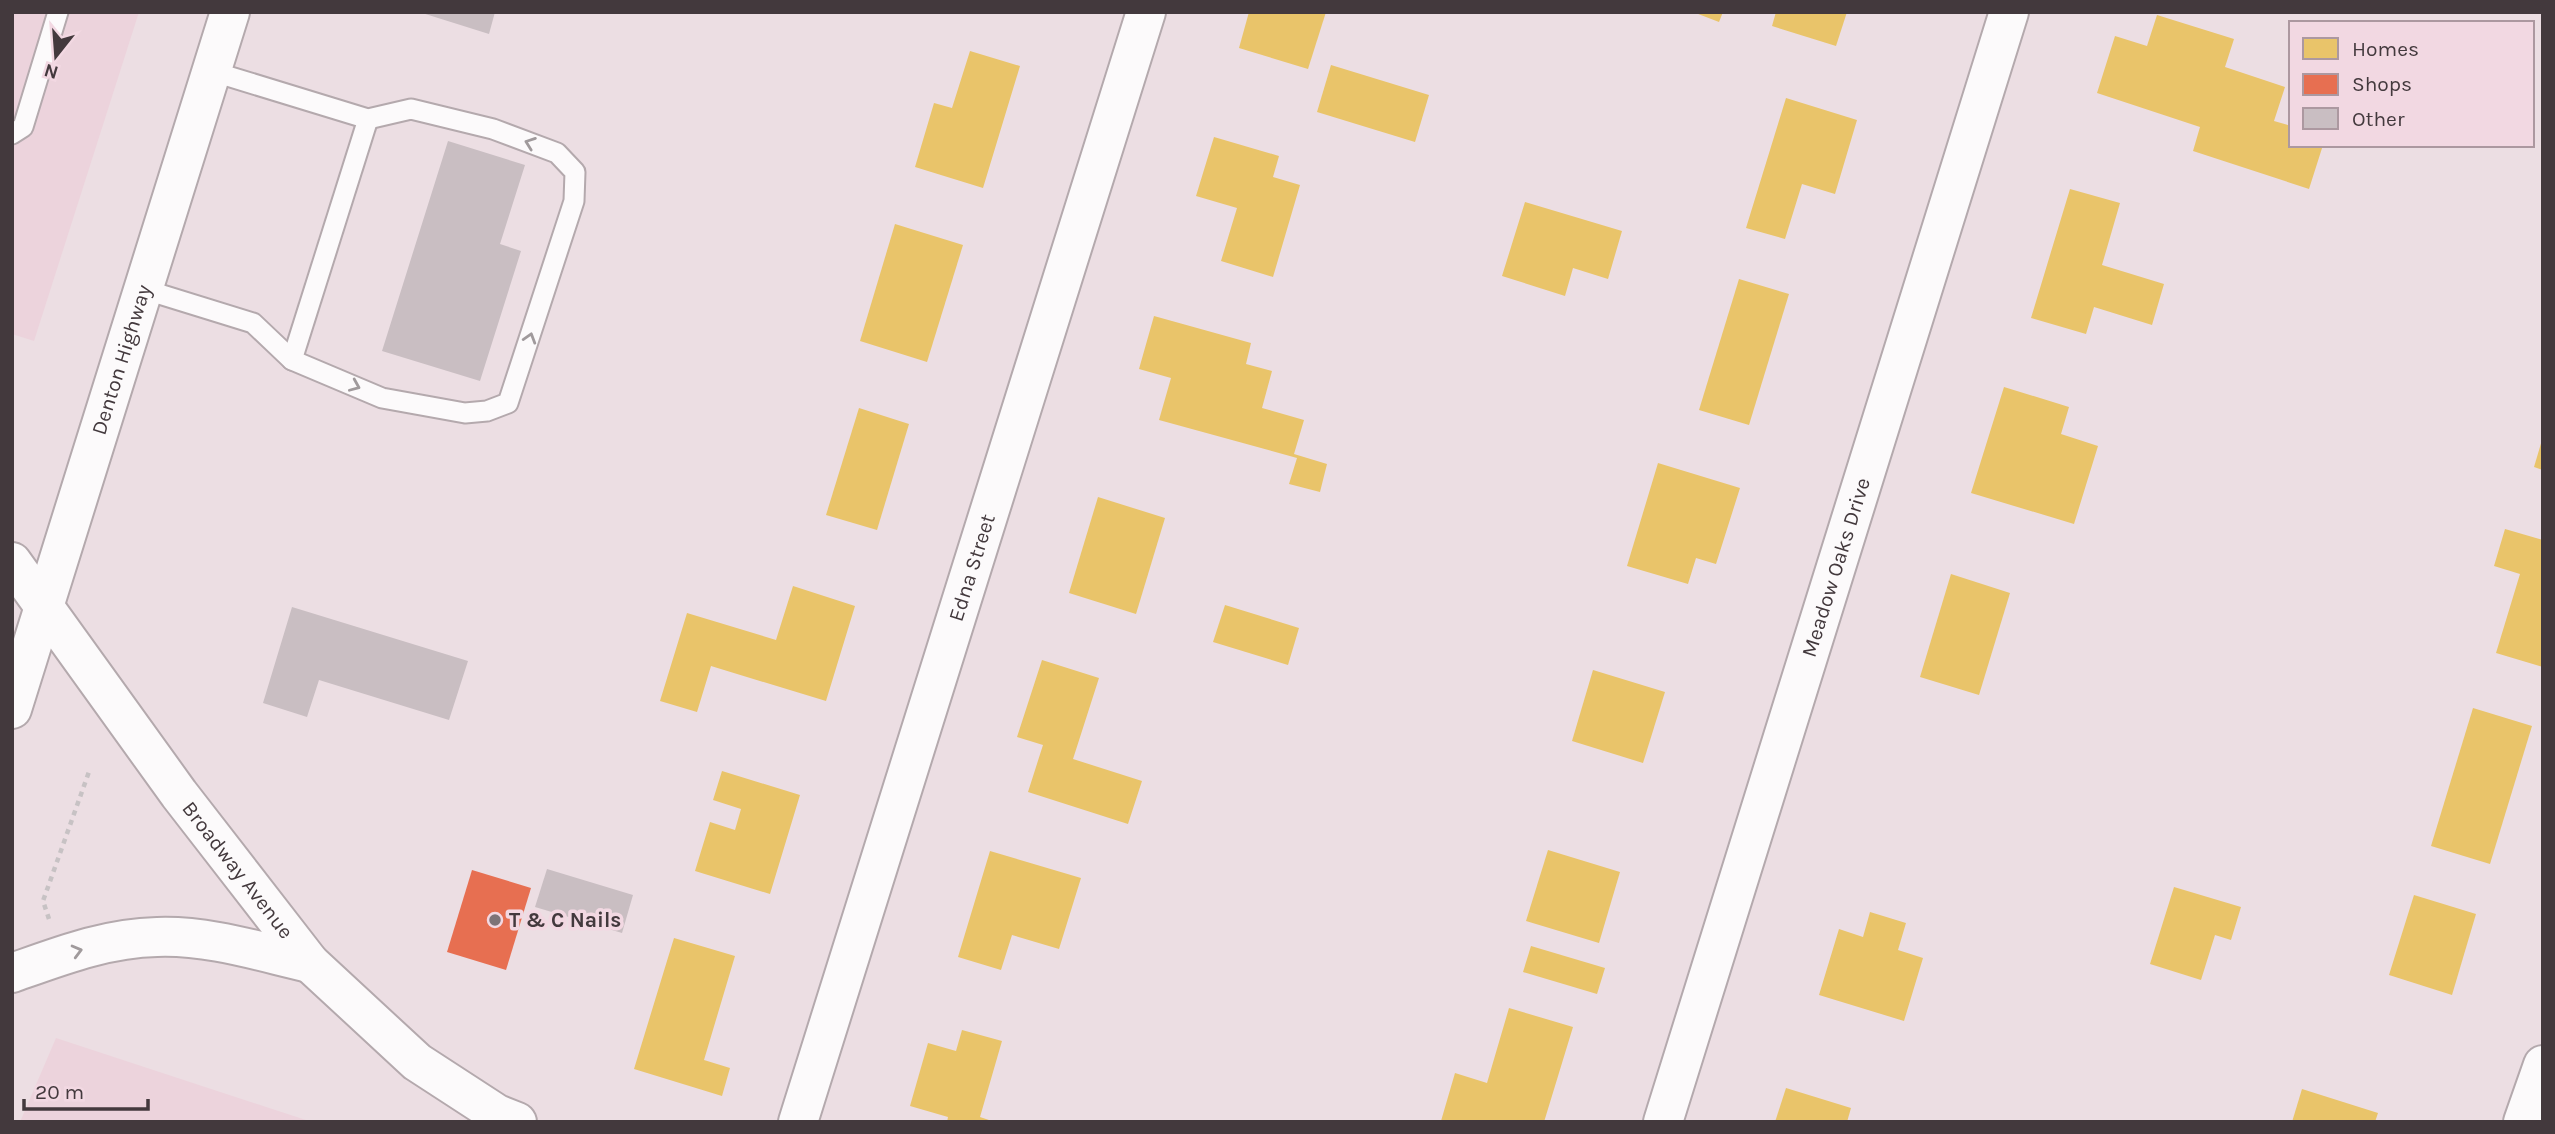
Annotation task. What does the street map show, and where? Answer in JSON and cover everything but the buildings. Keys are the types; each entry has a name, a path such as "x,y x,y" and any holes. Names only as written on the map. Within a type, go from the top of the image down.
{"street":[{"name":"Denton Highway","path":"12,709 230,12"},
{"name":"Edna Street","path":"798,1122 1146,12"},
{"name":"Meadow Oaks Drive","path":"1663,1122 2009,12"},
{"name":"Broadway Avenue","path":"12,562 118,712 310,963 417,1062 497,1114 517,1122"},
{"path":"12,973 63,954 110,942 158,936 217,942 310,963"},
{"path":"2524,1122 2543,1065"}],"lane":[{"path":"12,134 23,127 58,12"},
{"path":"143,289 253,323 292,360 382,398 465,413 487,411 508,402 574,201 575,172 557,153 481,126 411,109 368,119 211,71"},
{"path":"292,360 368,119"}],"path":[{"path":"53,930 43,901 90,769"}],"shaded area":[{"path":"12,12 139,12 34,341 12,334"},
{"path":"56,1038 312,1122 20,1122"}],"place":[{"name":"T & C Nails","path":"495,920"}]}
